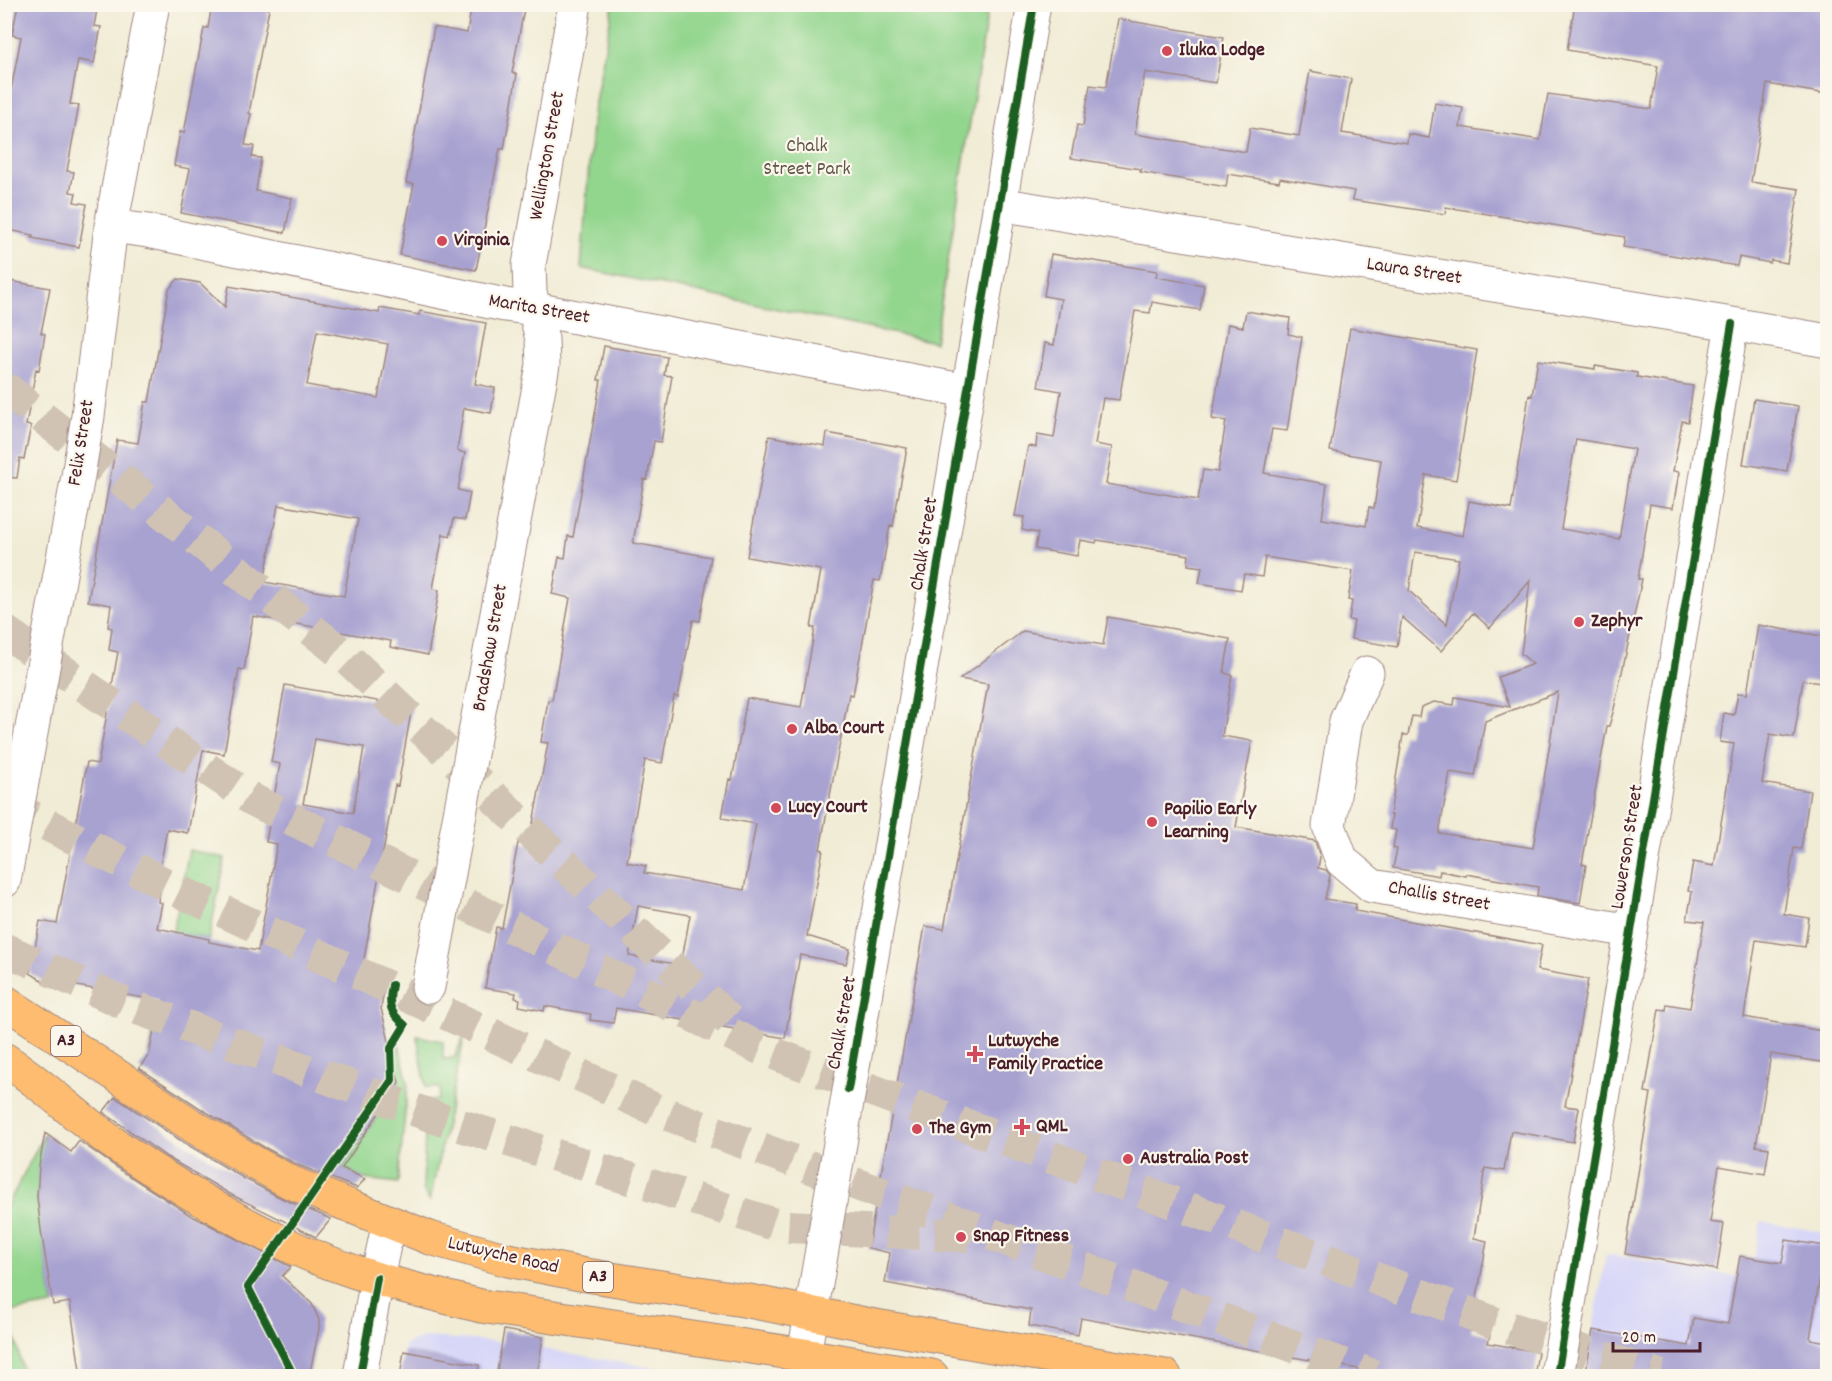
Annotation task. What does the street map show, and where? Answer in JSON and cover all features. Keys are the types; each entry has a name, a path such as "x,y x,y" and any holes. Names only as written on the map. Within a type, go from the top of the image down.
{"highway":[{"name":"Lutwyche Road","path":"4,1001 193,1126 255,1163 290,1182 343,1205 430,1238 508,1260 1165,1377"},
{"path":"4,1059 115,1144 194,1196 287,1245 377,1278 437,1295 522,1313 804,1355 932,1377"}],"street":[{"name":"Felix Street","path":"4,881 84,436 111,226 153,4"},
{"name":"Wellington Street","path":"534,309 530,292 529,266 575,4"},
{"name":"Chalk Street","path":"804,1355 1034,4"},
{"name":"Laura Street","path":"999,204 1827,341"},
{"name":"Marita Street","path":"111,226 148,231 504,305 967,391"},
{"name":"Bradshaw Street","path":"428,987 543,365 542,339 534,309"},
{"name":"Lowerson Street","path":"1557,1377 1732,324"},
{"name":"Challis Street","path":"1367,673 1346,721 1329,826 1342,861 1372,886 1631,931"},
{"path":"360,1377 389,1222"}],"shaded area":[{"path":"1761,1221 1827,1233 1827,1376 1585,1376 1606,1254 1750,1279"},
{"path":"426,1337 502,1342 702,1376 400,1376 405,1344"}],"green space":[{"name":"Chalk Street Park","path":"613,5 929,5 987,15 935,342 581,268 593,113"},
{"path":"189,850 225,858 209,939 179,934 149,1055"},
{"path":"465,1034 430,1201 423,1189 426,1100 439,1100 440,1088 426,1087 417,1036 443,1041 443,1059 454,1058"},
{"path":"399,1045 408,1083 398,1183 364,1179 342,1168 399,1083 393,1058"},
{"path":"45,1133 37,1197 53,1305 9,1312 24,1376 5,1376 4,1212"}],"building":[{"path":"18,4 98,4 94,26 101,27 94,63 78,60 70,104 79,105 67,171 74,172 70,192 76,193 74,202 87,204 79,247 32,238 33,235 4,229 4,95 10,96 21,37 12,35"},
{"path":"212,4 270,4 245,145 254,146 252,157 261,158 256,191 292,198 285,233 181,213 190,169 174,166 180,132 184,133 204,28 208,28"},
{"path":"472,4 525,4 512,73 517,74 504,149 500,149 476,270 400,255 414,184 406,183 434,27 467,33"},
{"path":"1575,4 1635,4 1658,8 1659,4 1827,4 1827,94 1767,84 1751,182 1799,189 1787,263 1771,260 1770,263 1739,257 1737,266 1623,247 1625,237 1446,207 1445,214 1352,200 1354,191 1280,178 1279,182 1228,174 1226,187 1140,172 1141,169 1071,158 1077,125 1083,126 1090,85 1106,87 1118,19 1224,37 1216,83 1145,72 1135,134 1246,152 1250,128 1299,136 1310,71 1351,79 1342,133 1407,143 1408,134 1429,138 1435,103 1463,108 1460,127 1540,140 1548,94 1651,109 1658,66 1567,50"},
{"path":"1051,254 1157,271 1156,277 1204,285 1200,310 1152,302 1150,313 1135,311 1119,400 1103,398 1095,444 1112,447 1106,484 1198,500 1203,470 1218,472 1226,421 1212,419 1228,324 1243,327 1246,311 1290,318 1288,334 1302,337 1287,431 1272,429 1264,473 1327,484 1322,519 1366,526 1369,507 1374,508 1381,460 1330,451 1350,328 1477,350 1456,480 1426,475 1417,528 1463,536 1469,501 1511,509 1529,395 1532,396 1538,360 1637,373 1637,377 1693,386 1688,422 1682,421 1673,471 1679,472 1673,508 1650,504 1638,579 1642,579 1614,709 1609,726 1607,726 1582,864 1586,865 1580,903 1537,896 1538,887 1466,874 1466,876 1440,871 1439,876 1393,868 1397,849 1393,848 1396,830 1390,829 1392,815 1390,815 1403,735 1408,735 1412,716 1419,717 1421,707 1434,702 1454,705 1455,697 1510,707 1498,677 1533,664 1521,654 1530,581 1490,628 1473,613 1441,651 1402,617 1397,647 1351,639 1354,621 1349,620 1352,601 1348,600 1353,571 1265,557 1262,577 1244,574 1241,590 1199,583 1202,567 1188,565 1189,555 1097,540 1096,543 1080,540 1077,556 1035,549 1038,533 1022,530 1024,517 1015,516 1028,446 1036,447 1037,435 1054,438 1061,391 1038,387 1045,343 1054,345 1061,299 1044,296","holes":["1576,439 1634,449 1619,539 1561,529","1415,552 1459,559 1447,625 1409,591","1558,692 1533,848 1439,833 1450,772 1475,776 1485,721"]},
{"path":"178,279 200,283 225,307 229,286 379,313 380,308 419,315 420,311 486,323 475,384 495,388 491,413 464,408 457,451 465,453 458,490 470,493 465,520 454,518 450,536 443,534 433,589 439,590 428,655 390,647 391,641 253,616 244,670 239,669 224,754 203,750 188,833 167,829 158,878 162,879 158,902 162,903 157,928 209,939 209,942 258,951 277,844 266,842 280,764 271,762 285,685 412,707 398,786 395,785 362,970 387,975 381,1008 399,1083 342,1168 365,1179 357,1188 298,1165 264,1147 139,1068 149,1055 160,1001 61,983 59,991 30,973 40,921 57,924 87,762 98,764 118,652 109,650 112,628 108,627 111,605 88,601 117,440 138,443 145,402 149,402 169,289","holes":["317,331 388,344 378,398 307,385","278,505 358,519 344,596 264,582","315,739 364,747 353,813 303,804"]},
{"path":"4,280 50,288 41,333 45,334 39,370 36,369 26,425 31,426 24,459 20,458 17,478 4,477"},
{"path":"604,346 667,357 664,375 672,376 661,442 654,441 647,480 644,479 633,543 711,557 700,621 693,620 678,697 674,696 662,763 645,760 627,862 646,866 644,873 744,890 756,824 722,818 729,779 732,780 747,698 801,707 815,628 811,628 821,570 747,557 769,436 825,446 827,433 907,448 893,526 890,525 880,581 874,580 853,695 849,694 820,849 823,850 807,936 850,949 846,964 800,955 785,1038 616,1008 613,1023 590,1020 591,1014 545,1006 544,1011 519,1006 520,999 515,998 516,993 485,988 496,927 502,928 518,843 529,845 548,743 541,742 548,700 552,700 570,598 552,594 559,557 565,558 568,536 573,537 601,380 598,380","holes":["638,906 690,915 681,965 629,956"]},
{"path":"1754,399 1798,406 1787,471 1743,464"},
{"path":"1108,617 1230,639 1224,673 1232,675 1222,736 1252,741 1236,827 1315,841 1320,857 1318,868 1326,870 1330,875 1325,899 1356,904 1355,911 1542,945 1537,970 1588,979 1565,1106 1579,1108 1573,1142 1511,1131 1504,1171 1485,1168 1474,1238 1487,1241 1471,1331 1490,1335 1488,1343 1538,1352 1534,1377 1402,1377 1081,1318 1078,1335 1029,1326 1031,1310 885,1283 890,1253 868,1248 925,926 944,929 988,684 960,679 1023,631 1103,645"},
{"path":"1758,625 1827,637 1827,684 1803,680 1794,738 1770,734 1762,783 1810,791 1801,849 1794,848 1784,914 1809,918 1805,947 1756,940 1744,1017 1827,1032 1827,1063 1771,1054 1756,1146 1769,1148 1765,1174 1719,1166 1710,1222 1724,1224 1717,1270 1625,1254 1651,1093 1645,1092 1659,1009 1666,1010 1667,1004 1690,1008 1704,922 1687,920 1692,892 1688,891 1693,862 1714,866 1734,744 1720,742 1724,713 1734,715 1738,693 1747,694"},
{"path":"115,1097 245,1179 283,1199 331,1219 316,1237 230,1194 167,1157 103,1112"},
{"path":"45,1133 71,1152 79,1141 190,1215 291,1267 282,1276 312,1304 319,1320 309,1377 81,1377 70,1302 53,1305 41,1230 37,1197 39,1166"},
{"path":"1786,1240 1825,1246 1810,1339 1827,1342 1827,1377 1585,1377 1593,1330 1689,1346 1694,1318 1728,1324 1740,1256 1782,1263"},
{"path":"504,1330 543,1337 537,1377 496,1377"},
{"path":"404,1351 479,1365 478,1377 400,1377"}],"tunnel":[{"path":"4,387 345,656 736,1027"},
{"path":"4,631 253,800 759,1048 1495,1323 1660,1376"},
{"path":"4,803 181,892 656,1110 1374,1376"},
{"path":"4,949 128,1005 440,1119 780,1226 969,1236"}],"cycle path":[{"path":"848,1089 1034,4"},
{"path":"1557,1376 1732,324"},
{"path":"294,1376 248,1287 392,1080 391,1048 405,1025 391,1008 392,985"},
{"path":"360,1376 377,1278"}],"place":[{"name":"Iluka Lodge","path":"1167,51"},
{"name":"Virginia","path":"442,241"},
{"name":"Zephyr","path":"1579,622"},
{"name":"Alba Court","path":"792,729"},
{"name":"Lucy Court","path":"776,808"},
{"name":"Papilio Early Learning","path":"1152,822"},
{"name":"Lutwyche Family Practice","path":"975,1054"},
{"name":"QML","path":"1022,1127"},
{"name":"The Gym","path":"917,1129"},
{"name":"Australia Post","path":"1128,1159"},
{"name":"Snap Fitness","path":"961,1237"}]}
